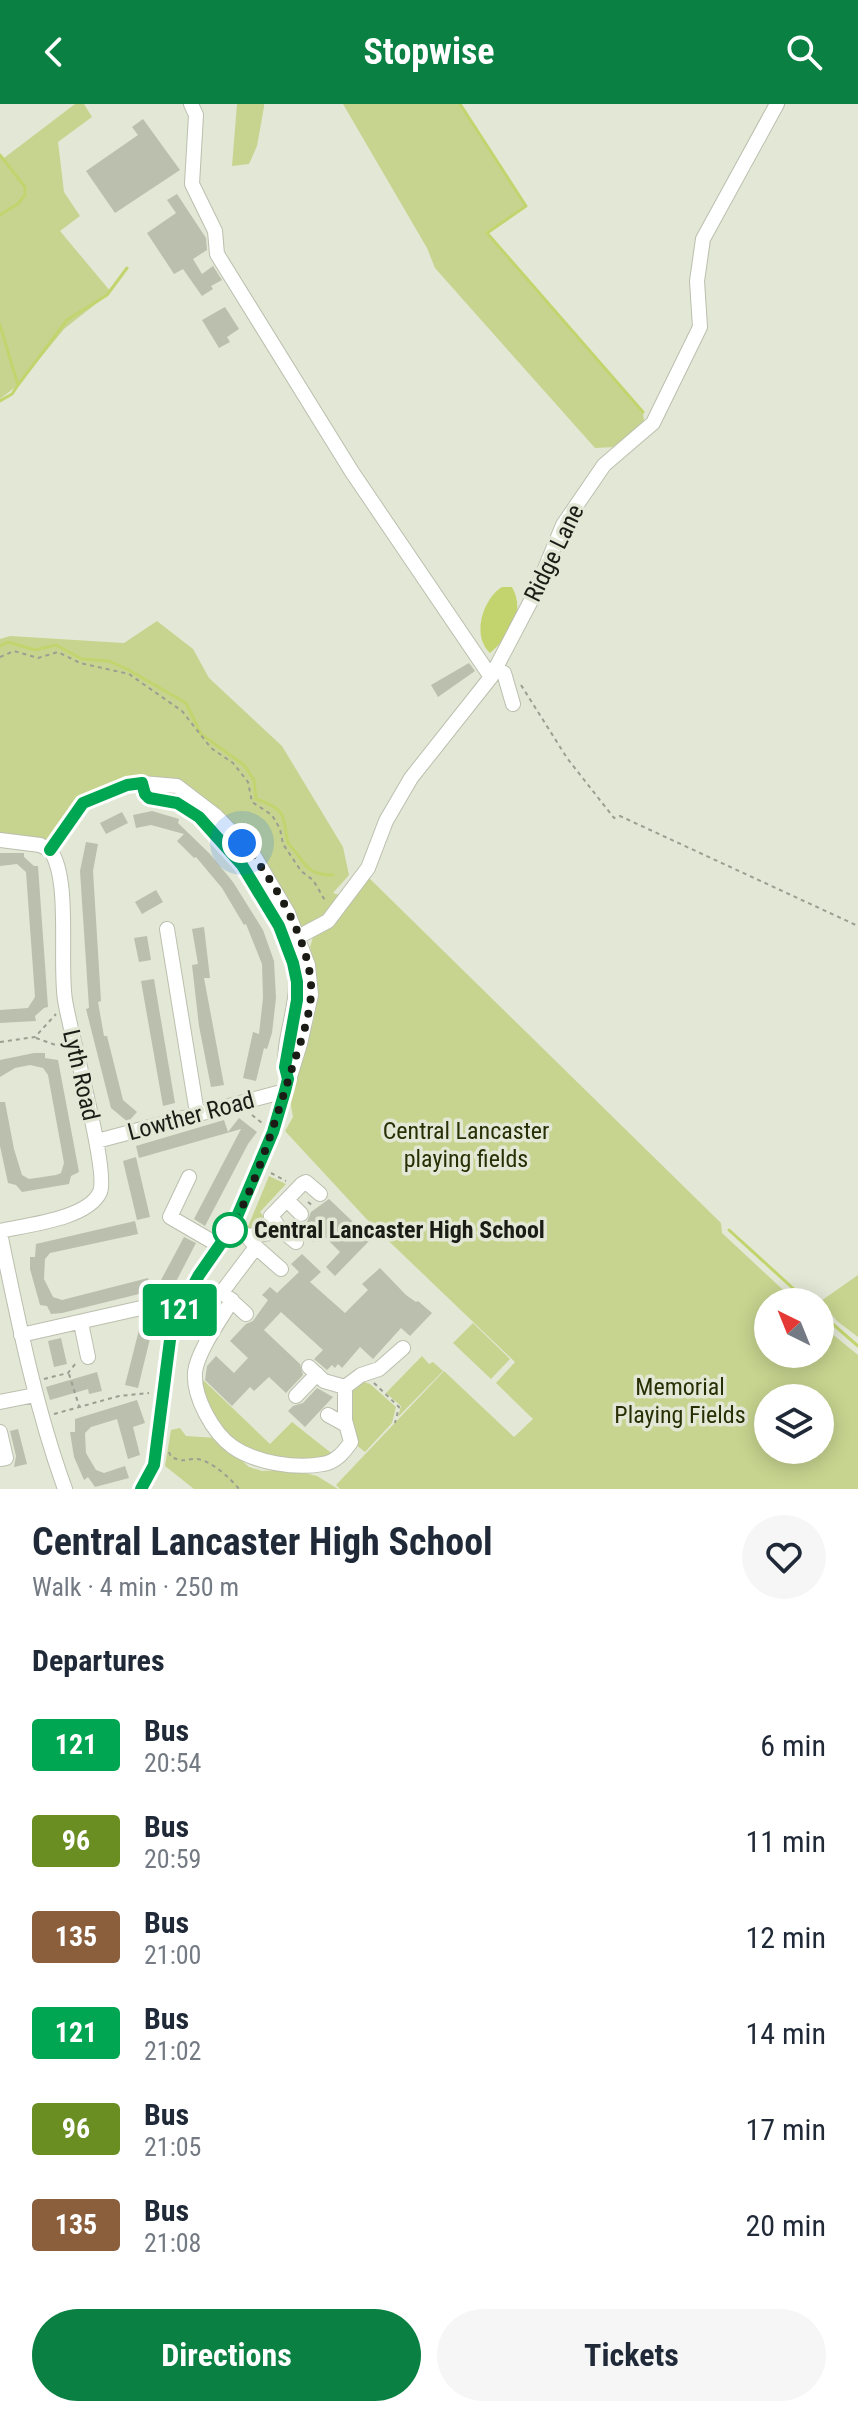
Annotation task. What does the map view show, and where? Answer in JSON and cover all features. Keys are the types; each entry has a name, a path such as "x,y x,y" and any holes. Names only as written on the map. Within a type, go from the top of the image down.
{"street":[{"path":"191,104 196,115 192,184 215,231 217,254 352,472 492,673 504,673 513,704"},
{"name":"Ridge Lane","path":"298,937 328,921 368,868 386,821 411,778 492,673 535,593 563,525 604,465 653,423 700,327 697,281 703,239 777,104"},
{"path":"142,783 149,798 177,803 199,817 242,865 279,926 297,982 297,1000 285,1067 287,1085"},
{"path":"0,840 40,845 50,850 83,803 127,785 177,786 215,815 253,854 268,876 308,965 311,995 300,1044 273,1132 233,1226 199,1275 177,1315 170,1340 154,1465 141,1489"},
{"name":"Lyth Road","path":"0,1232 77,1213 100,1192 102,1178 97,1141 67,1012 61,962 61,894 56,861 50,850"},
{"path":"167,929 197,1113"},
{"name":"Lowther Road","path":"97,1141 238,1103 287,1085"},
{"path":"189,1177 170,1217 220,1246"},
{"path":"296,1242 280,1229 271,1216 306,1182 320,1194"},
{"path":"287,1200 301,1214"},
{"path":"233,1226 281,1269"},
{"path":"246,1314 222,1292 251,1241 280,1229"},
{"path":"0,1232 33,1388 65,1489"},
{"path":"232,1300 195,1371 201,1400 220,1435 232,1446 261,1460 325,1464 341,1455 351,1442 346,1425 345,1387 349,1382 379,1369 403,1348"},
{"path":"21,1335 154,1307 177,1315"},
{"path":"81,1323 88,1357"},
{"path":"296,1396 313,1370 324,1381 345,1387"},
{"path":"0,1402 33,1388"},
{"path":"328,1415 346,1425"},
{"path":"0,1432 6,1458 0,1459"}],"path":[{"path":"0,657 14,651 38,658 58,652 80,663 129,674 182,711 196,732 211,748 233,763 248,782 252,802 272,815 280,829 283,844 301,871 313,880 333,914"},
{"path":"520,682 567,758 614,818 620,816 858,926"},
{"path":"35,1037 56,1014 67,1012"},
{"path":"0,1042 35,1037 63,1049 74,1045"},
{"path":"238,1103 273,1132"},
{"path":"33,1388 68,1373 79,1408"},
{"path":"365,1374 399,1407 395,1423"},
{"path":"42,1417 119,1396 163,1393"},
{"path":"159,1434 167,1444 171,1457 183,1462 201,1460 225,1475 239,1489"}],"green space":[{"path":"75,104 84,104 92,117 58,142 64,192 80,216 60,231 111,292 64,329 18,385 0,399 0,155 4,158"},
{"path":"237,104 264,104 264,107 257,146 249,164 232,166"},
{"path":"343,104 460,104 526,206 487,233 643,412 644,421 615,447 595,448 435,268 427,248"},
{"path":"157,621 193,649 209,678 282,746 343,847 349,875 333,893 346,897 298,937 268,876 196,799 142,783 83,803 50,850 0,840 0,639 10,636 124,643"},
{"name":"Central Lancaster playing fields","path":"367,876 721,1223 722,1233 781,1288 754,1288 754,1368 834,1368 834,1335 858,1355 858,1489 340,1489 336,1485 444,1371 514,1437 533,1419 496,1383 515,1362 373,1226 285,1131 293,1117 290,1100 314,1019 317,973 310,947 313,937 330,924"},
{"path":"269,1176 286,1184 260,1212 271,1225 269,1230 247,1229"},
{"path":"858,1275 858,1337 834,1317 834,1292"},
{"path":"473,1323 510,1359 491,1379 453,1343"},
{"path":"422,1356 429,1364 433,1362 443,1371 398,1417 401,1406 386,1393"},
{"path":"199,1376 270,1444 292,1422 335,1456 300,1461 248,1449 233,1440 221,1427 209,1408"},
{"path":"364,1382 396,1407 392,1423 365,1452 355,1444 349,1392"},
{"path":"180,1428 186,1436 217,1438 249,1467 262,1471 292,1470 317,1476 338,1489 194,1489 165,1466 171,1430"}],"shaded area":[{"path":"502,587 512,587 516,596 516,614 504,639 490,653 484,645 480,627 489,600"}],"building":[{"path":"143,119 180,170 115,213 86,171 138,135 132,127"},
{"path":"177,194 206,238 207,250 193,259 202,274 213,266 222,280 202,296 183,269 174,274 147,233 176,213 167,200"},
{"path":"225,307 239,329 227,337 230,342 219,348 202,320"},
{"path":"469,663 475,671 438,697 431,685"},
{"path":"152,811 179,819 178,823 233,882 263,930 274,961 276,998 272,1033 267,1049 264,1048 256,1081 243,1078 253,1032 259,1034 263,998 262,964 246,924 222,888 196,857 177,841 184,834 151,825 136,828 133,815"},
{"path":"122,812 128,823 106,834 100,823"},
{"path":"86,842 98,844 93,871 101,1001 98,1002 104,1036 107,1036 123,1100 137,1112 128,1122 111,1108 86,1009 89,1008 80,871"},
{"path":"0,853 24,853 24,857 38,866 48,1007 35,1016 36,1021 0,1023 0,1010 28,1008 35,997 26,872 17,864 0,866"},
{"path":"156,890 163,902 142,914 135,902"},
{"path":"204,927 210,978 204,978 224,1085 211,1087 199,1026 192,965 198,964 192,929"},
{"path":"147,936 151,960 139,962 134,938"},
{"path":"154,979 175,1103 163,1106 141,981"},
{"path":"45,1053 45,1058 58,1060 79,1172 71,1176 69,1184 22,1192 16,1185 8,1183 0,1146 0,1102 5,1102 22,1175 29,1179 56,1175 61,1173 64,1163 48,1075 43,1068 30,1065 15,1068 0,1077 0,1060"},
{"path":"239,1118 257,1132 205,1226 194,1219 241,1129 139,1158 136,1146 224,1120 228,1132"},
{"path":"136,1157 150,1217 137,1220 123,1161"},
{"path":"329,1199 371,1239 335,1276 326,1267 340,1252 321,1233 313,1242 296,1228 307,1222 311,1212"},
{"path":"135,1221 138,1234 50,1253 45,1259 44,1279 53,1297 62,1300 148,1278 151,1291 62,1313 51,1314 47,1306 40,1305 30,1269 30,1257 35,1257 36,1244"},
{"path":"184,1237 196,1243 166,1301 153,1295"},
{"path":"302,1254 321,1272 310,1282 345,1313 368,1290 362,1284 380,1268 406,1295 432,1313 410,1336 401,1328 373,1359 360,1347 342,1368 338,1364 327,1370 314,1359 323,1350 281,1312 264,1330 300,1364 303,1375 286,1393 269,1377 254,1391 250,1387 232,1406 205,1380 207,1366 216,1356 234,1373 248,1358 230,1341 253,1321 268,1300 262,1295 270,1287 277,1293 299,1272 291,1264"},
{"path":"153,1317 138,1388 125,1385 142,1318"},
{"path":"61,1338 67,1364 54,1367 48,1341"},
{"path":"97,1372 102,1391 89,1394 88,1389 50,1400 46,1387"},
{"path":"317,1388 333,1397 305,1427 288,1411 303,1403"},
{"path":"137,1400 145,1423 133,1427 140,1455 128,1459 117,1419 91,1427 85,1433 86,1453 96,1470 104,1473 125,1466 129,1478 95,1487 88,1477 84,1480 74,1457 70,1432 75,1432 75,1419"},
{"path":"18,1429 27,1464 14,1467 16,1456 10,1431"}],"waterway":[{"path":"460,104 526,206 487,233 643,412"},
{"path":"0,155 25,187 25,195 18,204 0,215"},
{"path":"18,385 67,320 107,295 127,268"},
{"path":"0,325 18,385 12,394 0,401"},
{"path":"0,646 8,642 35,650 56,645 82,659 109,661 186,703 201,734 244,765 254,780 256,799 279,810 288,843 306,866 316,873 333,875"},
{"path":"729,1230 793,1288"},
{"path":"834,1325 858,1346"}],"bus line":[{"name":"121","path":"50,850 83,803 127,785 142,783 149,798 177,803 199,817 242,865 279,926 297,982 297,1000 285,1067 288,1079 273,1132 233,1226 199,1275 177,1315 170,1340 154,1465 141,1489"}],"place":[{"name":"Central Lancaster High School","path":"230,1230"}],"route":[{"path":"230,1230 273,1132 300,1044 311,995 308,965 288,913 268,876 242,843"}],"park label":[{"name":"Memorial Playing Fields","path":"680,1401"}]}
